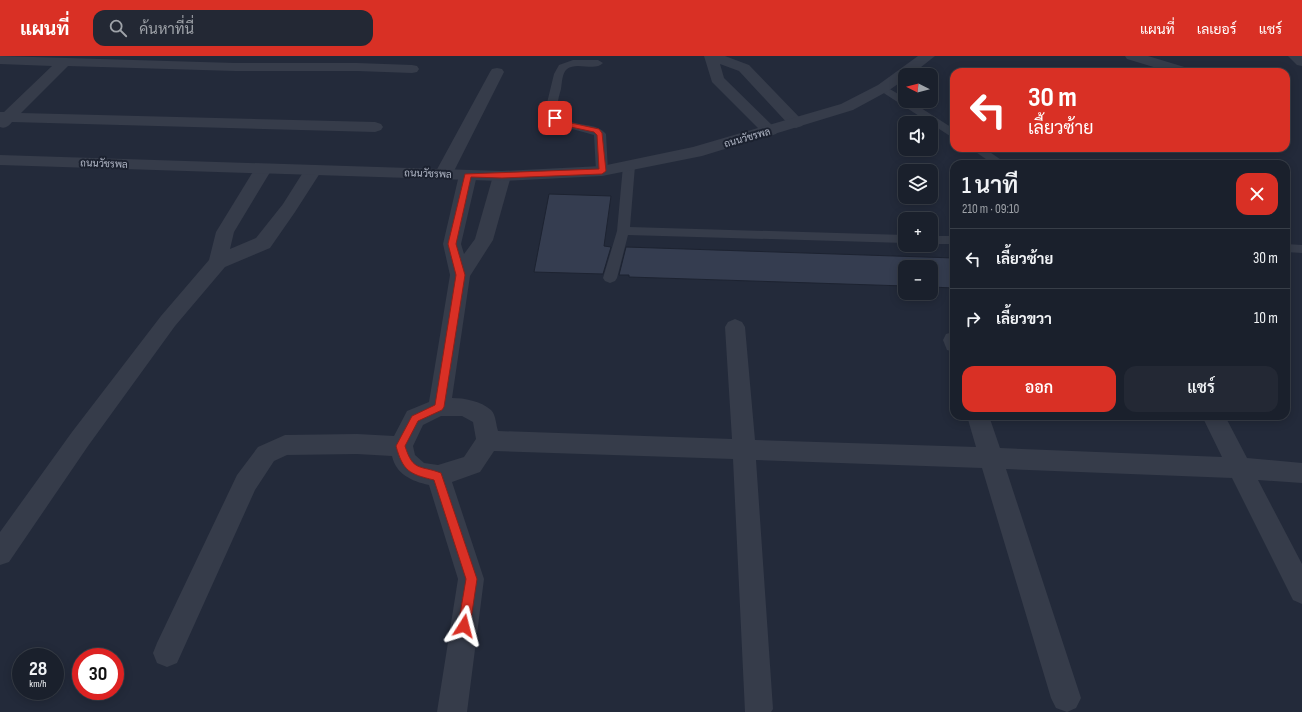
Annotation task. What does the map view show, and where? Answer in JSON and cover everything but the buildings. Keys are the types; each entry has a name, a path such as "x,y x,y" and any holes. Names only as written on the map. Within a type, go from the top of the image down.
{"street":[{"path":"712,56 744,68 796,123"},
{"path":"712,56 717,79 770,131"},
{"name":"ถนนวัชรพล","path":"0,160 502,176 602,171 696,152 847,107 883,88 928,56"},
{"path":"1132,56 1172,68"},
{"path":"1295,56 1302,62"},
{"path":"1,58 64,62 119,60 360,61 412,69"},
{"path":"3,120 64,62"},
{"path":"444,173 497,72"},
{"path":"3,120 375,127"},
{"path":"0,553 80,439 163,327 218,262 225,232 263,168"},
{"path":"218,262 264,243 290,208 313,170"},
{"path":"439,407 460,275 452,244 468,175"},
{"path":"460,275 484,240 502,176"},
{"path":"735,327 744,450 758,709"},
{"path":"439,407 465,407 483,417 488,441 472,465 438,476 418,472 405,461 400,446 415,418 439,407"},
{"path":"979,420 1066,698"},
{"path":"1215,420 1302,591"},
{"path":"488,441 991,458 1239,468 1302,473"},
{"path":"167,653 246,483 266,454 285,446 357,444 400,446"},
{"path":"438,476 471,579 452,712"}],"lane":[{"path":"598,63 573,63 563,67 559,74 551,107 555,118 569,125 596,131 600,134 602,171"},
{"path":"883,88 950,131"},
{"path":"982,152 995,160"},
{"path":"610,278 623,231 628,166"},
{"path":"623,231 898,239"},
{"path":"938,240 950,240"},
{"path":"1290,248 1302,249"}],"route":[{"path":"464,626 471,579 438,476 418,472 405,461 400,446 415,418 439,407 460,275 452,244 468,175 502,176 602,171 600,134 596,131 569,125 555,118"}]}
